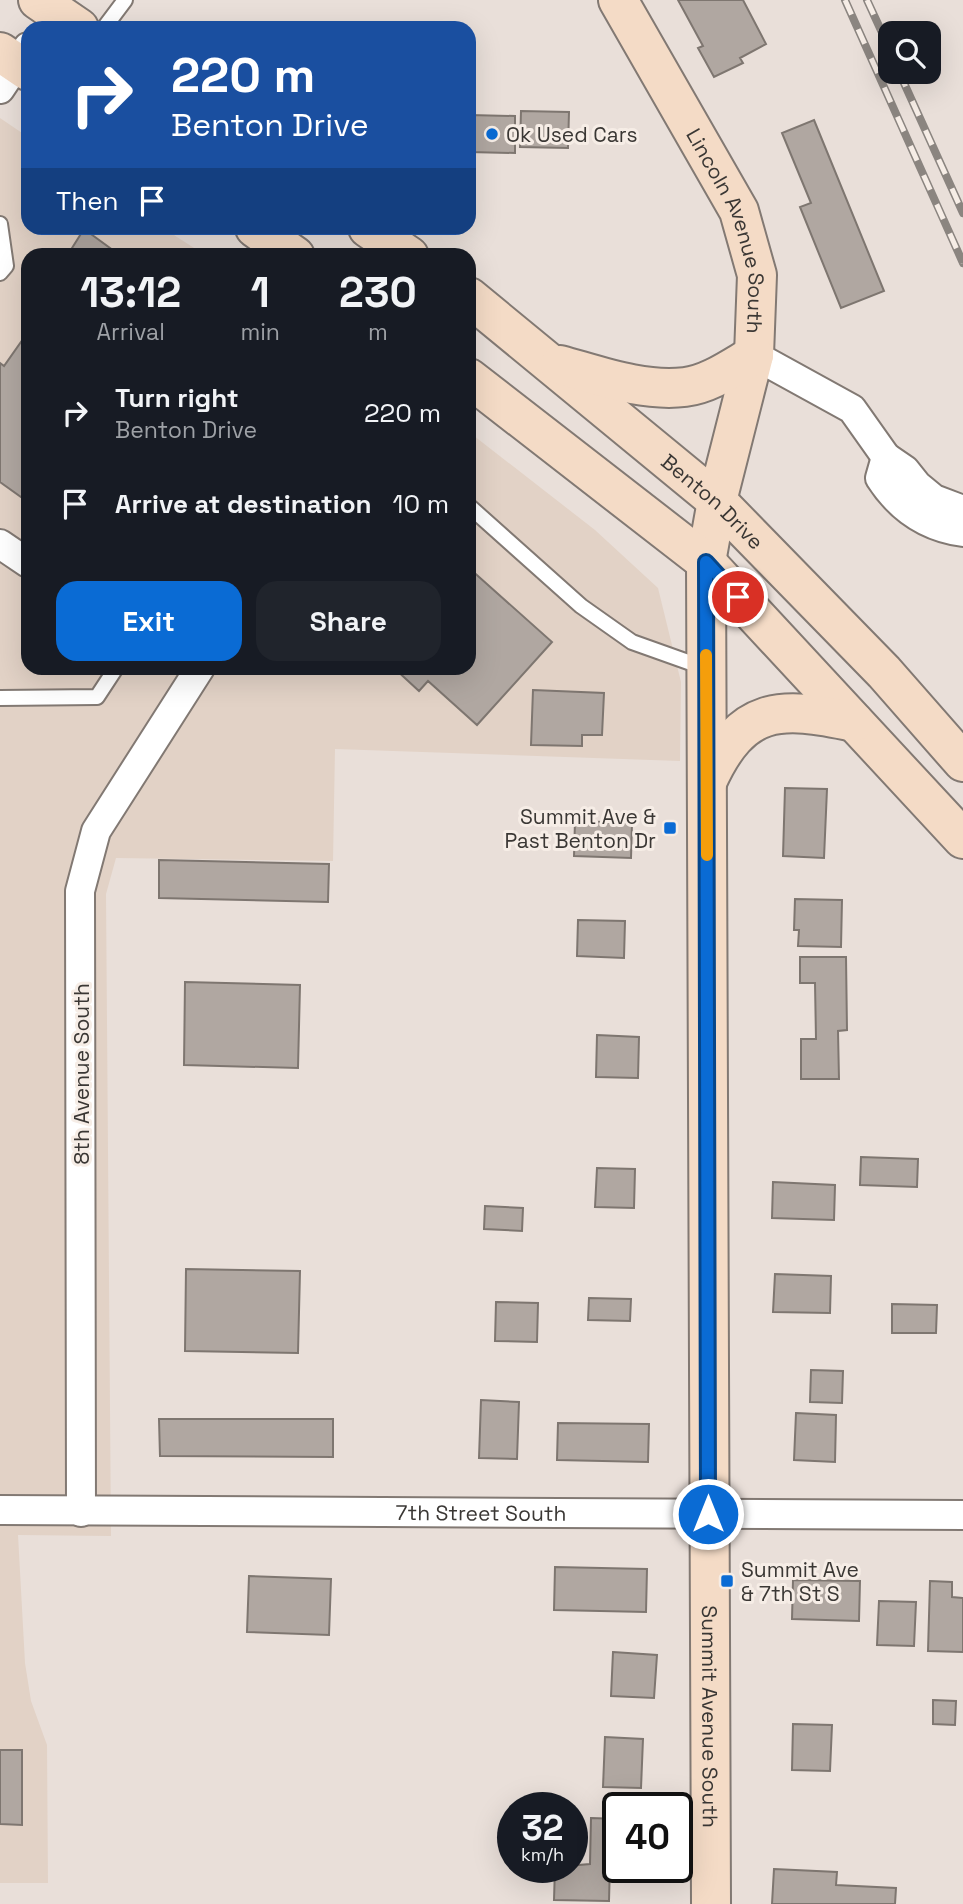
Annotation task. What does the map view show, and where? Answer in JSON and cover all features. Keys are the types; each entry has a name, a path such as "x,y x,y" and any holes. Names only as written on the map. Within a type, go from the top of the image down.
{"street":[{"name":"Lincoln Avenue South","path":"618,0 739,211 757,275 754,355 717,501 706,562"},
{"path":"265,235 284,248"},
{"path":"378,235 397,248"},
{"name":"Benton Drive","path":"476,304 717,501 884,672 963,762"},
{"path":"548,362 643,385 686,387 715,377 754,355 852,409 886,457 905,470 917,485 934,499 963,510"},
{"path":"476,383 706,562 963,839"},
{"path":"886,457 880,478 895,500 941,529 963,532"},
{"path":"0,544 21,558"},
{"name":"Summit Avenue South","path":"706,562 711,1904"},
{"name":"8th Avenue South","path":"81,1512 80,891 96,831 191,675"},
{"path":"706,784 721,751 742,728 770,714 807,712 854,722"},
{"name":"7th Street South","path":"0,1510 963,1515"}],"lane":[{"path":"109,21 125,0"},
{"path":"0,224 6,265 0,274"},
{"path":"476,512 581,606 632,642 706,669"},
{"path":"0,698 97,697 111,675"}],"shaded area":[{"path":"0,118 21,132 21,235 174,235 194,248 21,248 21,675 476,675 476,437 595,530 658,588 681,682 680,761 335,749 333,861 116,858 106,894 111,1536 18,1535 25,1663 31,1701 47,1745 48,1883 0,1883"}],"building":[{"path":"678,0 743,0 766,44 740,58 743,63 714,77 698,48 703,46"},
{"name":"Ok Used Cars","path":"521,111 569,112 568,148 520,147"},
{"name":"Ok Used Cars","path":"476,115 515,116 515,153 476,152"},
{"path":"814,120 884,291 841,308 800,207 811,203 782,133"},
{"path":"80,235 92,235 110,248 72,248"},
{"path":"21,342 21,497 0,482 0,363 4,366"},
{"path":"476,574 552,642 477,725 428,681 419,691 402,675 476,675"},
{"path":"533,690 604,693 602,735 582,735 582,746 531,745"},
{"path":"785,788 827,789 824,858 783,856"},
{"path":"575,821 632,823 631,858 574,856"},
{"path":"159,860 329,864 328,902 159,898"},
{"path":"795,899 842,900 841,947 798,946 799,930 794,930"},
{"path":"578,920 625,921 624,958 577,956"},
{"path":"800,957 846,957 847,1030 838,1031 839,1079 801,1079 801,1039 816,1039 815,983 800,983"},
{"path":"185,982 300,985 298,1068 184,1065"},
{"path":"597,1035 639,1037 638,1078 596,1077"},
{"path":"861,1157 918,1159 917,1187 860,1185"},
{"path":"597,1168 635,1169 634,1208 595,1207"},
{"path":"773,1182 835,1185 834,1220 772,1218"},
{"path":"485,1206 523,1208 522,1231 484,1229"},
{"path":"186,1269 300,1271 298,1353 185,1351"},
{"path":"775,1274 831,1276 830,1313 773,1312"},
{"path":"589,1298 631,1299 630,1321 588,1320"},
{"path":"496,1302 538,1303 537,1342 495,1341"},
{"path":"892,1304 937,1305 936,1333 892,1333"},
{"path":"811,1370 843,1371 842,1403 810,1402"},
{"path":"481,1400 519,1402 517,1459 479,1458"},
{"path":"796,1413 836,1415 835,1462 794,1460"},
{"path":"159,1419 333,1419 333,1457 160,1456"},
{"path":"558,1423 649,1424 648,1462 557,1460"},
{"path":"555,1567 647,1569 646,1612 554,1610"},
{"path":"249,1576 331,1579 329,1635 247,1632"},
{"path":"793,1580 860,1581 859,1621 792,1619"},
{"path":"930,1581 952,1582 952,1597 963,1598 963,1652 928,1651"},
{"path":"879,1601 916,1602 914,1646 877,1645"},
{"path":"613,1652 657,1655 654,1698 611,1696"},
{"path":"933,1700 956,1701 955,1725 933,1724"},
{"path":"793,1724 832,1725 830,1771 792,1770"},
{"path":"605,1737 643,1739 641,1788 603,1787"},
{"path":"0,1750 22,1750 22,1825 0,1824"},
{"path":"591,1818 602,1818 602,1883 609,1883 609,1901 554,1900 555,1883 588,1883"},
{"path":"774,1869 837,1872 836,1885 896,1888 895,1904 772,1904"}],"railway":[{"path":"845,0 963,263"},
{"path":"867,0 878,24"},
{"path":"904,84 963,213"}],"slow traffic":[{"path":"706,655 707,855"}],"place":[{"name":"Ok Used Cars","path":"492,134"},
{"name":"Summit Ave & Past Benton Dr","path":"670,828"},
{"name":"Summit Ave & 7th St S","path":"727,1581"}],"route":[{"path":"708,1514 706,562 738,597"}]}
